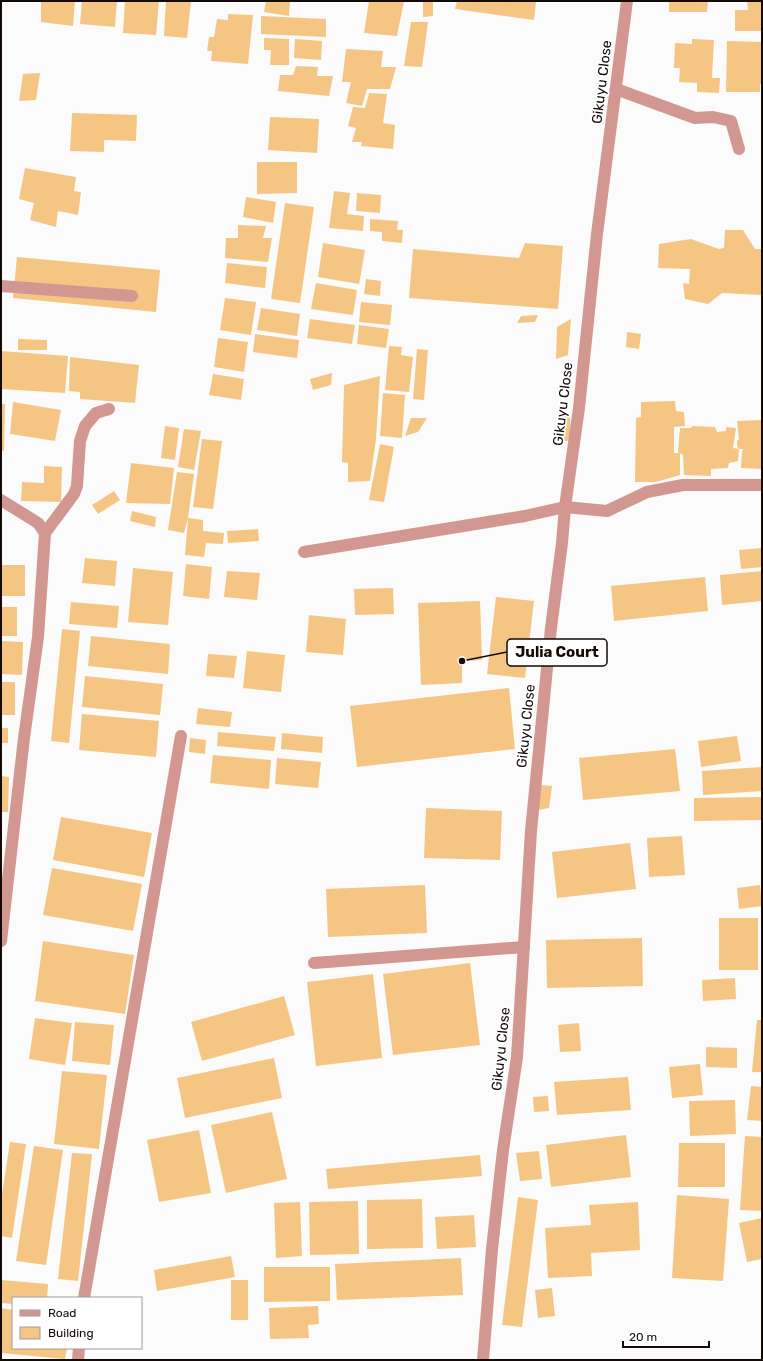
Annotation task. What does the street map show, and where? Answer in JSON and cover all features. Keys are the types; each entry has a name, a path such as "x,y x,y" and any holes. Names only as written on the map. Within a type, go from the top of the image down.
{"street":[{"name":"Gikuyu Close","path":"484,1360 493,1241 503,1150 517,1057 531,831 551,628 565,507 579,408 597,234 627,1"},
{"path":"616,89 695,118 713,117 731,121 739,149"},
{"path":"1,286 132,296"},
{"path":"1,941 24,738 38,637 45,534 74,494 77,486 80,442 85,426 96,413 109,409"},
{"path":"304,552 525,516 565,507 607,511 647,492 683,485 762,485"},
{"path":"1,500 38,524 45,534"},
{"path":"84,1297 181,736"},
{"path":"314,963 524,947"},
{"path":"78,1360 79,1349"}],"building":[{"path":"41,1 75,1 73,26 41,22"},
{"path":"82,1 117,1 115,27 80,24"},
{"path":"125,1 159,1 156,35 123,33"},
{"path":"166,1 191,1 187,38 164,36"},
{"path":"266,1 290,1 289,16 264,12"},
{"path":"369,1 404,1 397,36 364,33"},
{"path":"423,1 433,1 433,16 423,17"},
{"path":"457,1 536,1 534,20 455,9"},
{"path":"669,1 708,1 707,12 669,12"},
{"path":"747,1 762,1 762,31 735,31 735,10 748,10"},
{"path":"228,14 253,15 248,64 211,61 212,51 207,51 209,37 214,37 217,19 228,20"},
{"path":"261,16 326,19 326,37 261,34"},
{"path":"411,22 428,22 422,67 404,66"},
{"path":"264,38 289,39 289,65 270,65 271,50 264,50"},
{"path":"295,39 322,41 321,60 294,58"},
{"path":"692,39 714,40 712,78 720,78 719,93 697,92 697,83 679,82 680,68 674,68 675,43 692,44"},
{"path":"727,41 762,42 762,84 760,84 760,92 726,92"},
{"path":"346,49 383,51 381,67 396,67 390,89 367,89 362,106 346,103 351,82 342,82"},
{"path":"296,66 318,67 317,76 333,76 329,96 278,91 280,75 293,75"},
{"path":"40,73 36,100 19,101 23,74"},
{"path":"369,93 387,94 383,123 395,125 393,149 361,146 362,142 352,142 356,128 348,126 353,107 365,108"},
{"path":"72,113 137,115 136,141 104,140 104,152 70,151"},
{"path":"270,117 319,119 317,153 268,150"},
{"path":"257,162 297,162 297,193 257,194"},
{"path":"25,168 76,177 74,191 81,192 78,215 58,211 56,227 30,220 34,203 19,199"},
{"path":"334,191 350,193 347,214 364,216 363,231 329,228"},
{"path":"357,193 381,195 380,213 356,211"},
{"path":"246,197 276,202 273,223 243,217"},
{"path":"285,203 314,207 300,303 271,299"},
{"path":"370,219 398,221 397,230 403,230 402,243 382,241 382,232 370,231"},
{"path":"238,225 266,226 263,238 272,238 268,262 225,258 226,238 238,238"},
{"path":"725,230 743,230 755,249 762,249 762,295 722,293 708,304 685,299 683,283 689,284 690,269 658,268 659,244 691,239 719,249 724,248"},
{"path":"323,243 365,250 359,284 318,277"},
{"path":"525,243 563,246 558,309 409,298 413,249 519,258"},
{"path":"17,257 160,270 156,312 13,298"},
{"path":"227,263 267,267 265,288 225,283"},
{"path":"366,279 381,281 380,296 364,294"},
{"path":"316,283 357,290 353,315 311,309"},
{"path":"225,298 256,302 251,335 220,330"},
{"path":"361,302 392,305 390,325 359,322"},
{"path":"261,308 300,314 297,336 257,330"},
{"path":"538,315 535,322 517,323 521,316"},
{"path":"310,319 355,325 352,344 307,338"},
{"path":"571,319 568,355 556,359 557,327"},
{"path":"359,325 389,329 386,348 357,344"},
{"path":"627,332 641,334 639,349 626,347"},
{"path":"255,334 299,340 297,358 253,352"},
{"path":"218,338 248,342 244,372 214,367"},
{"path":"18,339 47,340 47,350 18,350"},
{"path":"389,346 402,347 401,355 413,357 409,392 385,390"},
{"path":"417,349 428,350 424,400 413,399"},
{"path":"1,351 68,356 65,393 1,389"},
{"path":"70,357 139,365 135,403 80,399 80,392 69,391"},
{"path":"332,373 331,385 313,390 310,379"},
{"path":"213,374 244,379 241,400 209,395"},
{"path":"380,376 376,439 370,481 348,482 348,463 342,462 344,385"},
{"path":"383,393 405,395 402,438 380,436"},
{"path":"675,401 676,411 684,412 685,426 674,427 674,453 680,453 680,475 656,482 635,482 636,418 641,417 641,402"},
{"path":"13,402 61,410 55,441 10,434"},
{"path":"1,404 5,404 4,451 1,451"},
{"path":"562,414 570,414 571,441 563,441"},
{"path":"411,418 427,418 418,432 405,436"},
{"path":"762,420 762,469 741,468 743,449 739,449 737,446 737,441 739,439 737,421"},
{"path":"165,426 179,428 175,460 161,458"},
{"path":"692,426 715,427 717,432 726,431 726,427 736,428 733,448 739,449 738,461 729,463 728,468 711,469 711,476 684,475 683,455 678,452 680,428 691,428"},
{"path":"184,429 201,431 194,470 178,467"},
{"path":"202,439 222,441 213,509 193,507"},
{"path":"380,444 394,447 384,502 369,500"},
{"path":"131,463 174,468 170,504 126,503"},
{"path":"44,466 62,467 61,502 21,501 22,482 44,483"},
{"path":"177,472 194,474 188,518 184,533 168,530"},
{"path":"114,491 120,500 98,514 92,505"},
{"path":"132,511 156,517 155,527 130,521"},
{"path":"188,518 203,520 203,531 224,533 223,544 206,543 204,557 185,555"},
{"path":"258,529 259,541 228,543 227,531"},
{"path":"762,548 762,567 741,569 739,550"},
{"path":"85,558 117,561 115,586 82,583"},
{"path":"186,564 212,567 209,599 183,596"},
{"path":"1,565 25,565 25,596 1,596"},
{"path":"133,568 173,572 168,625 128,622"},
{"path":"227,571 260,573 257,600 224,597"},
{"path":"762,571 762,601 722,605 720,575"},
{"path":"705,577 708,611 614,621 611,586"},
{"path":"393,588 394,614 355,615 354,589"},
{"path":"496,597 534,601 525,678 487,674"},
{"path":"480,601 482,660 462,661 462,683 421,685 418,603"},
{"path":"71,602 119,606 117,628 69,624"},
{"path":"1,607 17,607 17,636 1,636"},
{"path":"309,615 346,619 343,655 306,652"},
{"path":"62,629 80,631 69,743 51,741"},
{"path":"91,636 170,644 168,674 88,666"},
{"path":"1,641 23,642 22,675 1,674"},
{"path":"247,651 285,655 281,692 243,688"},
{"path":"208,654 237,656 234,678 206,676"},
{"path":"85,676 163,684 160,715 82,707"},
{"path":"1,682 15,682 15,715 1,715"},
{"path":"509,688 515,749 357,767 350,706"},
{"path":"198,708 232,712 230,727 196,724"},
{"path":"82,714 159,721 156,757 79,750"},
{"path":"1,728 8,728 8,743 1,743"},
{"path":"218,732 276,737 274,751 217,746"},
{"path":"282,733 323,737 322,753 281,749"},
{"path":"737,736 741,761 701,767 698,741"},
{"path":"190,738 206,740 205,754 189,752"},
{"path":"675,749 680,791 583,800 579,758"},
{"path":"213,755 271,760 269,789 210,783"},
{"path":"277,758 321,762 318,788 275,784"},
{"path":"762,767 762,791 703,795 702,771"},
{"path":"1,776 9,777 8,812 1,812"},
{"path":"541,785 552,786 549,808 538,810"},
{"path":"762,797 762,820 694,821 694,798"},
{"path":"426,808 502,811 500,860 424,858"},
{"path":"61,817 152,833 144,877 53,860"},
{"path":"682,836 685,875 649,877 647,838"},
{"path":"630,843 636,889 557,898 552,852"},
{"path":"52,868 142,884 133,931 43,915"},
{"path":"425,885 427,933 328,937 326,889"},
{"path":"760,885 762,906 739,909 737,888"},
{"path":"719,918 758,918 758,970 719,970"},
{"path":"642,938 643,986 547,988 546,940"},
{"path":"43,941 134,955 125,1014 35,1001"},
{"path":"470,963 480,1045 393,1055 383,974"},
{"path":"373,974 382,1058 316,1066 307,982"},
{"path":"735,978 736,999 703,1001 702,980"},
{"path":"284,996 295,1035 202,1061 191,1022"},
{"path":"35,1018 72,1023 65,1065 29,1059"},
{"path":"757,1020 762,1020 762,1072 752,1072"},
{"path":"75,1022 114,1025 110,1065 72,1061"},
{"path":"579,1023 581,1051 560,1052 558,1025"},
{"path":"706,1047 737,1048 737,1068 706,1067"},
{"path":"274,1058 282,1098 185,1118 177,1078"},
{"path":"700,1064 703,1095 672,1098 669,1067"},
{"path":"62,1071 107,1075 99,1149 54,1144"},
{"path":"628,1077 631,1110 557,1115 554,1082"},
{"path":"751,1086 762,1087 762,1121 747,1120"},
{"path":"548,1096 549,1111 534,1112 533,1097"},
{"path":"735,1100 736,1134 690,1136 689,1101"},
{"path":"272,1112 287,1179 226,1193 211,1125"},
{"path":"199,1130 211,1193 159,1202 147,1140"},
{"path":"626,1135 631,1177 551,1187 546,1145"},
{"path":"745,1136 762,1137 762,1211 740,1210"},
{"path":"10,1142 26,1144 12,1238 1,1236 1,1201"},
{"path":"679,1143 725,1143 725,1187 678,1187"},
{"path":"34,1146 63,1150 46,1265 16,1261"},
{"path":"539,1151 542,1179 520,1181 516,1153"},
{"path":"72,1153 92,1154 78,1281 58,1279"},
{"path":"480,1155 482,1176 328,1189 326,1169"},
{"path":"677,1195 729,1199 723,1281 672,1278"},
{"path":"518,1197 538,1200 522,1327 502,1325"},
{"path":"422,1199 423,1248 367,1249 367,1200"},
{"path":"358,1201 359,1254 310,1255 309,1202"},
{"path":"300,1202 302,1256 276,1258 274,1203"},
{"path":"638,1202 640,1250 591,1253 592,1276 548,1278 545,1228 591,1225 589,1205"},
{"path":"474,1215 476,1247 437,1249 435,1217"},
{"path":"762,1218 762,1259 747,1262 739,1223"},
{"path":"231,1256 235,1277 157,1291 154,1270"},
{"path":"461,1258 463,1295 337,1300 335,1264"},
{"path":"264,1267 330,1267 330,1301 264,1302"},
{"path":"1,1280 48,1284 47,1297 12,1297 12,1304 1,1303"},
{"path":"231,1280 248,1280 248,1320 231,1320"},
{"path":"552,1288 555,1316 538,1318 535,1290"},
{"path":"318,1306 319,1324 308,1325 309,1338 270,1339 269,1308"},
{"path":"1,1308 12,1310 12,1349 67,1349 65,1359 1,1353"}],"place":[{"name":"Julia Court","path":"462,661"}]}
